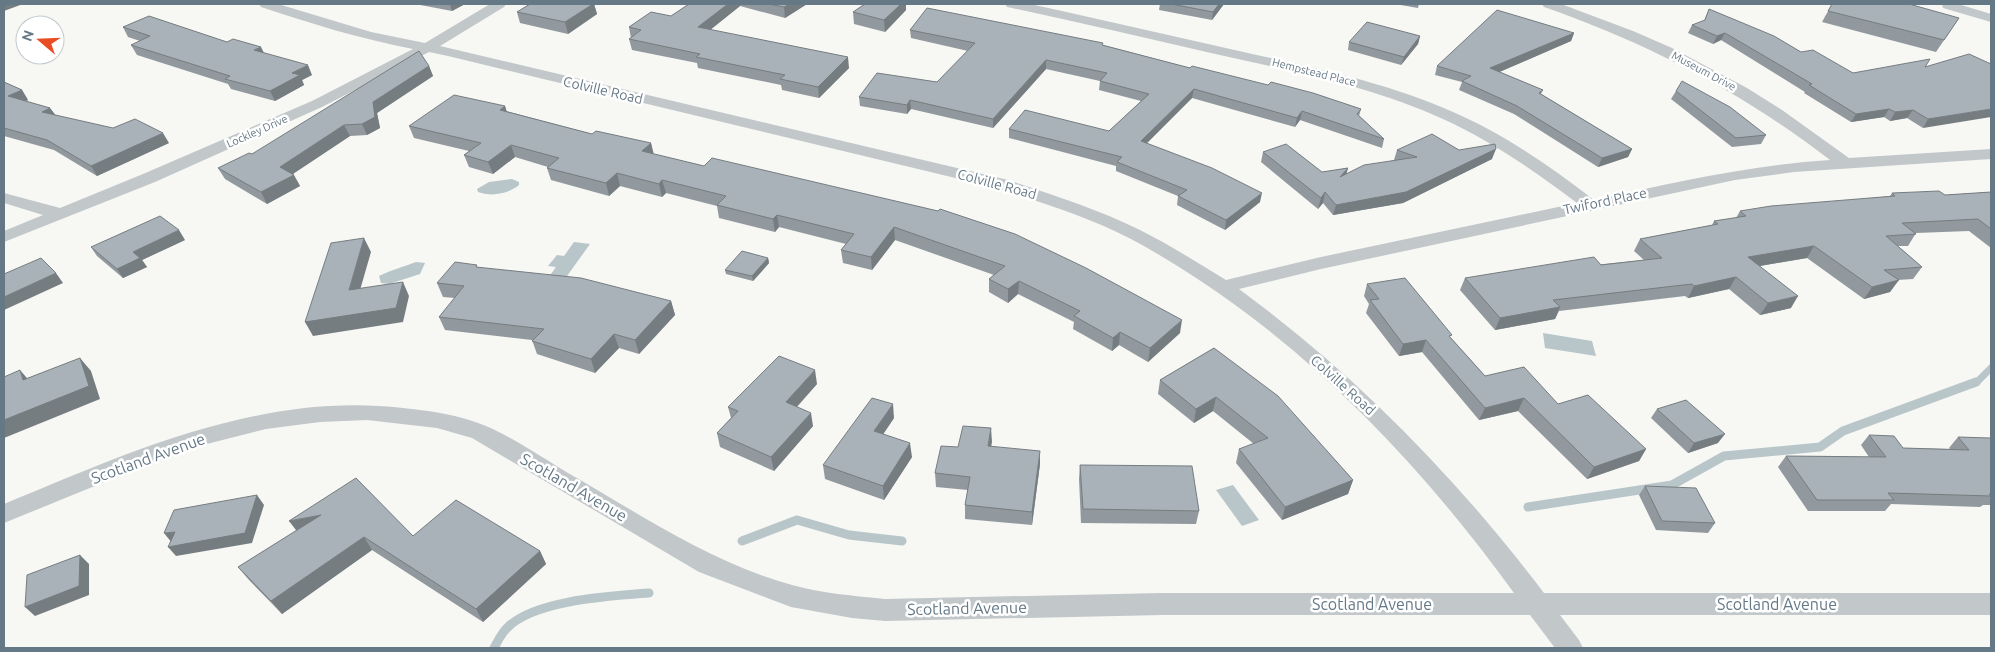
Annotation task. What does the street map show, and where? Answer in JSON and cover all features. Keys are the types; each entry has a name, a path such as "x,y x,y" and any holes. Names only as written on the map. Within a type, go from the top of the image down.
{"street":[{"name":"Colville Road","path":"266,4 334,27 1002,184 1041,197 1135,235 1190,265 1224,287 1274,324 1383,422 1473,521 1570,648"},
{"name":"Lockley Drive","path":"4,237 259,130 330,97 427,48 499,4"},
{"name":"Hempstead Place","path":"1012,4 1310,70 1380,89 1426,106 1488,136 1553,176 1590,205"},
{"name":"Museum Drive","path":"1549,4 1611,26 1699,67 1748,94 1784,118 1845,164"},
{"path":"1948,5 1991,18"},
{"name":"Twiford Place","path":"1224,287 1314,265 1736,175 1845,164 1991,154"},
{"path":"4,198 61,214"},
{"name":"Scotland Avenue","path":"4,514 133,460 179,443 266,421 320,414 367,412 437,420 479,432 708,566 791,596 852,607 885,610 1148,604 1991,604"}],"shaded area":[{"path":"512,179 519,182 519,185 510,191 500,194 483,194 478,192 477,189 489,182"},
{"path":"574,242 590,244 562,283 546,281 556,267 548,266 557,255 564,256"},
{"path":"416,262 425,263 420,274 389,284 381,283 379,276"},
{"path":"1543,333 1592,341 1596,356 1545,348"},
{"path":"1233,485 1259,520 1242,526 1216,490"}],"building":[{"path":"530,4 593,4 565,22 517,12"},
{"path":"689,4 728,4 698,27 848,57 818,87 780,79 785,75 696,57 700,54 629,39 641,30 629,27 651,12 671,16"},
{"path":"769,4 790,4 784,7"},
{"path":"865,4 901,4 884,20 853,12"},
{"path":"1171,4 1219,4 1213,12"},
{"path":"1832,4 1909,4 1959,18 1944,40 1828,11"},
{"path":"927,8 1103,43 1102,45 1190,68 1192,66 1268,85 1271,82 1313,93 1361,109 1357,114 1384,139 1302,111 1297,118 1194,89 1141,141 1212,168 1262,193 1226,220 1178,196 1187,190 1117,162 1122,157 1009,129 1025,110 1109,131 1149,94 1100,81 1107,73 1046,60 993,119 910,100 907,105 859,97 877,73 937,82 975,43 910,30"},
{"path":"1709,9 1774,36 1801,52 1813,50 1853,73 1930,59 1925,67 1969,54 1991,64 1991,109 1928,119 1913,110 1895,112 1889,109 1856,114 1809,85 1812,84 1725,33 1717,36 1692,25 1705,20"},
{"path":"1497,10 1574,33 1490,68 1543,90 1539,93 1632,149 1602,158 1517,106 1462,81 1471,76 1437,66"},
{"path":"149,16 227,42 233,39 261,47 254,50 308,65 292,73 300,75 270,91 225,79 230,76 131,45 150,36 123,27"},
{"path":"1367,22 1420,36 1404,57 1349,42"},
{"path":"419,51 429,66 373,102 375,117 362,124 344,125 280,167 294,175 261,192 218,168 249,153 252,154"},
{"path":"1682,81 1730,107 1766,135 1736,138 1676,91"},
{"path":"4,82 22,90 8,96 50,108 42,112 113,128 135,119 163,133 91,166 47,140 4,128"},
{"path":"454,95 505,106 500,110 592,134 596,131 651,143 642,151 704,166 712,158 938,211 940,209 1015,234 1086,268 1182,320 1150,348 1120,332 1113,338 1074,316 1080,311 1019,281 1008,289 989,279 1005,266 894,227 871,257 841,250 854,234 777,215 773,219 717,205 726,196 662,180 659,184 617,173 606,183 547,168 559,158 511,145 488,162 464,155 481,143 409,126"},
{"path":"1432,134 1459,150 1495,144 1496,149 1406,192 1336,205 1325,192 1321,198 1263,152 1286,144 1322,172 1348,168 1340,177 1364,165 1417,157 1397,150"},
{"path":"1939,191 1945,195 1991,192 1991,229 1978,219 1902,223 1916,234 1886,236 1922,267 1884,270 1899,280 1872,287 1814,246 1748,257 1798,296 1768,303 1736,277 1694,286 1692,284 1553,300 1560,307 1500,318 1465,278 1594,257 1601,265 1662,258 1640,239 1718,224 1714,221 1746,216 1740,211 1771,206 1895,196 1892,193"},
{"path":"160,216 179,230 133,252 140,258 117,269 91,247"},
{"path":"364,238 349,290 403,282 396,308 305,322 331,243"},
{"path":"742,251 768,258 752,276 725,270"},
{"path":"41,258 56,273 4,297 4,274"},
{"path":"455,262 477,265 476,267 581,278 671,301 635,340 614,334 591,359 532,341 544,329 439,317 464,286 437,283"},
{"path":"1405,278 1452,335 1449,336 1485,376 1524,367 1558,404 1588,395 1646,449 1594,467 1524,398 1485,408 1426,340 1403,344 1370,300 1379,299 1367,284"},
{"path":"1214,348 1278,396 1353,480 1285,507 1239,449 1268,438 1216,397 1196,409 1160,380"},
{"path":"779,356 815,370 786,402 811,413 771,457 717,433 738,411 728,407"},
{"path":"80,358 89,386 4,420 4,377 20,370 23,380"},
{"path":"872,398 893,404 874,431 910,443 883,486 823,465"},
{"path":"1686,400 1725,434 1694,443 1657,409"},
{"path":"963,426 991,428 988,446 1040,451 1032,512 965,505 970,477 935,473 941,446 958,447"},
{"path":"1869,435 1894,436 1903,448 1969,450 1958,437 1990,438 1991,494 1989,494 1991,496 1888,493 1894,500 1817,500 1786,456 1886,457"},
{"path":"1080,465 1192,466 1199,511 1083,509"},
{"path":"356,478 413,536 456,500 540,551 476,609 364,537 271,601 238,567 321,515 289,521"},
{"path":"1645,486 1696,488 1715,523 1662,521"},
{"path":"257,495 245,533 168,547 175,532 164,533 174,510"},
{"path":"80,555 79,586 25,607 27,575"}],"waterway":[{"path":"1973,384 1991,368"},
{"path":"1528,507 1672,485 1724,456 1820,447 1843,431 1976,382"},
{"path":"742,541 797,520 849,535 902,541"},
{"path":"494,648 507,628 535,611 574,601 649,593"}]}
